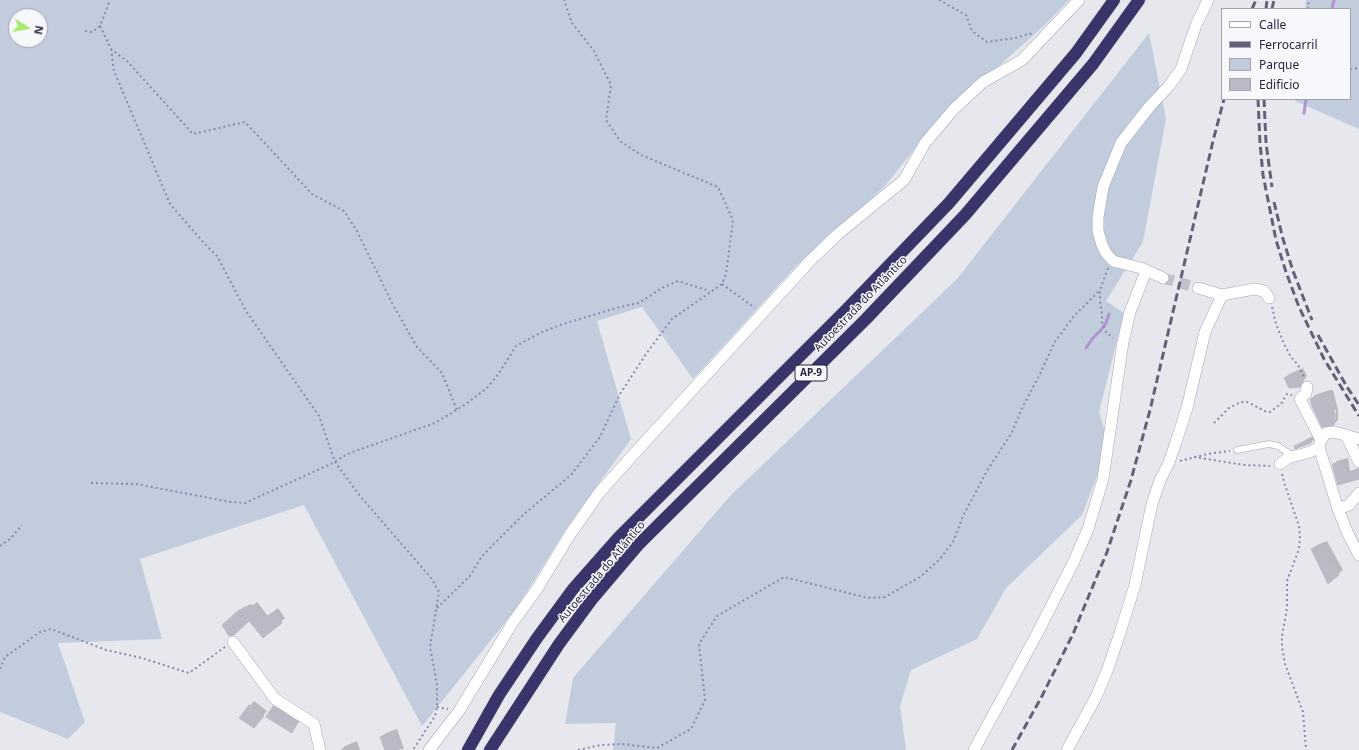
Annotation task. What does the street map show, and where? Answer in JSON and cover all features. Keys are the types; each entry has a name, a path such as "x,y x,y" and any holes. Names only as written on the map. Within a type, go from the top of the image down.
{"highway":[{"name":"Autoestrada do Atlántico","path":"468,750 499,695 537,638 573,589 619,537 845,312 949,203 1076,53 1114,0"},
{"name":"Autoestrada do Atlántico","path":"490,750 559,644 593,598 638,545 866,319 966,215 1093,64 1139,0"}],"street":[{"path":"429,750 459,711 513,622 537,589 569,536 599,494 810,261 838,234 904,180 925,143 954,109 983,82 1022,60 1079,0"},
{"path":"1163,278 1144,270 1113,261 1102,245 1098,231 1098,217 1103,187 1122,143 1150,106 1169,86 1181,69 1196,25 1208,0"},
{"path":"974,750 1042,626 1088,529 1103,479 1130,312 1144,270"},
{"path":"1198,288 1222,295 1254,289 1264,291 1269,298"},
{"path":"1067,750 1096,697 1112,657 1135,585 1152,504 1160,480 1168,465 1187,408 1205,332 1222,295"},
{"path":"1307,387 1306,393 1300,398 1320,443 1338,509 1348,534 1359,555"},
{"path":"1280,464 1293,456 1310,452 1320,443 1326,433 1330,432 1346,435 1359,440"},
{"path":"1346,435 1359,462"},
{"path":"1338,509 1349,505 1359,493"},
{"path":"233,642 275,699 314,724 320,750"}],"lane":[{"path":"1237,450 1269,444 1278,446 1293,456"}],"path":[{"path":"85,31 92,32 100,26 110,0"},
{"path":"436,609 470,576 482,556 524,514 571,475 600,437 620,394 646,354 672,319 722,284 726,274 733,220 718,187 641,155 620,141 606,120 611,85 594,51 572,24 564,0"},
{"path":"939,0 966,15 972,31 986,42 1015,38 1037,32 1048,32"},
{"path":"100,26 111,49 114,71 170,204 217,256 246,311 319,416 335,462 360,496 432,579 439,592 430,647 437,684 437,707 435,716 412,750"},
{"path":"111,49 127,61 193,134 244,122 312,194 344,211 357,232 392,303 417,347 442,373 457,410"},
{"path":"1106,332 1102,322 1100,290 1106,271 1113,261"},
{"path":"91,483 136,484 231,502 245,502 335,462 347,454 435,423 457,410 487,388 499,373 516,346 542,332 563,324 620,307 639,303 662,288 678,281 710,291"},
{"path":"722,284 762,313"},
{"path":"578,750 601,745 622,744 657,748 691,729 705,700 699,644 717,616 784,577 868,598 885,597 920,577 939,560 953,542 963,516 988,470 1011,434 1054,343 1074,316 1100,290"},
{"path":"1269,298 1276,324 1284,344 1291,357 1298,365 1307,387"},
{"path":"1214,423 1229,408 1241,402 1247,402 1270,412 1281,404 1287,394 1300,398"},
{"path":"1168,465 1194,458 1237,450"},
{"path":"1194,458 1245,465 1269,466 1280,464 1285,485 1299,526 1300,537 1299,549 1287,581 1287,608 1282,636 1282,647 1285,664 1303,712 1306,750"},
{"path":"0,546 10,539 22,525"},
{"path":"0,669 5,657 40,632 51,629 106,650 142,658 189,672 233,642"}],"green space":[{"path":"0,0 1069,0 1044,26 939,119 884,187 797,265 693,379 642,307 597,321 631,439 568,526 516,609 422,726 304,505 140,559 162,639 58,643 85,722 68,739 0,712"},
{"path":"1306,0 1359,0 1359,129 1295,101 1351,100 1351,8 1305,8"},
{"path":"1149,33 1166,119 1143,242 1106,301 1124,313 1099,412 1109,445 1082,515 1006,588 977,639 911,670 900,706 906,750 613,750 616,723 565,724 573,678 730,496 957,279"}],"building":[{"path":"1299,371 1304,381 1300,387 1289,388 1284,378"},
{"path":"1329,394 1335,414 1334,425 1322,427 1310,399"},
{"path":"1309,439 1311,443 1295,449 1294,446"},
{"path":"1343,462 1346,474 1359,471 1359,479 1338,485 1332,464"},
{"path":"1322,544 1339,575 1328,584 1311,549"},
{"path":"252,605 264,619 273,612 282,623 263,638 249,621 234,635 229,636 222,625 240,609 241,610 245,607 247,610"},
{"path":"249,705 264,716 254,728 239,718"},
{"path":"273,706 298,722 292,733 266,717"},
{"path":"393,732 399,750 385,750 380,737"}],"waterway":[{"path":"1332,8 1334,0"},
{"path":"1304,113 1306,100"},
{"path":"1086,348 1106,323 1109,314"}],"tunnel":[{"path":"1163,278 1198,288"}],"railway":[{"path":"1252,8 1256,0"},
{"path":"1266,8 1267,0"},
{"path":"1272,8 1274,0"},
{"path":"1012,750 1041,698 1073,634 1107,552 1131,480 1150,410 1224,100"},
{"path":"1258,100 1263,175 1276,240 1286,272 1299,307 1324,359 1359,416"},
{"path":"1264,100 1266,143 1272,187"},
{"path":"1274,202 1293,271 1312,320"},
{"path":"1318,335 1347,387 1359,405"}]}
